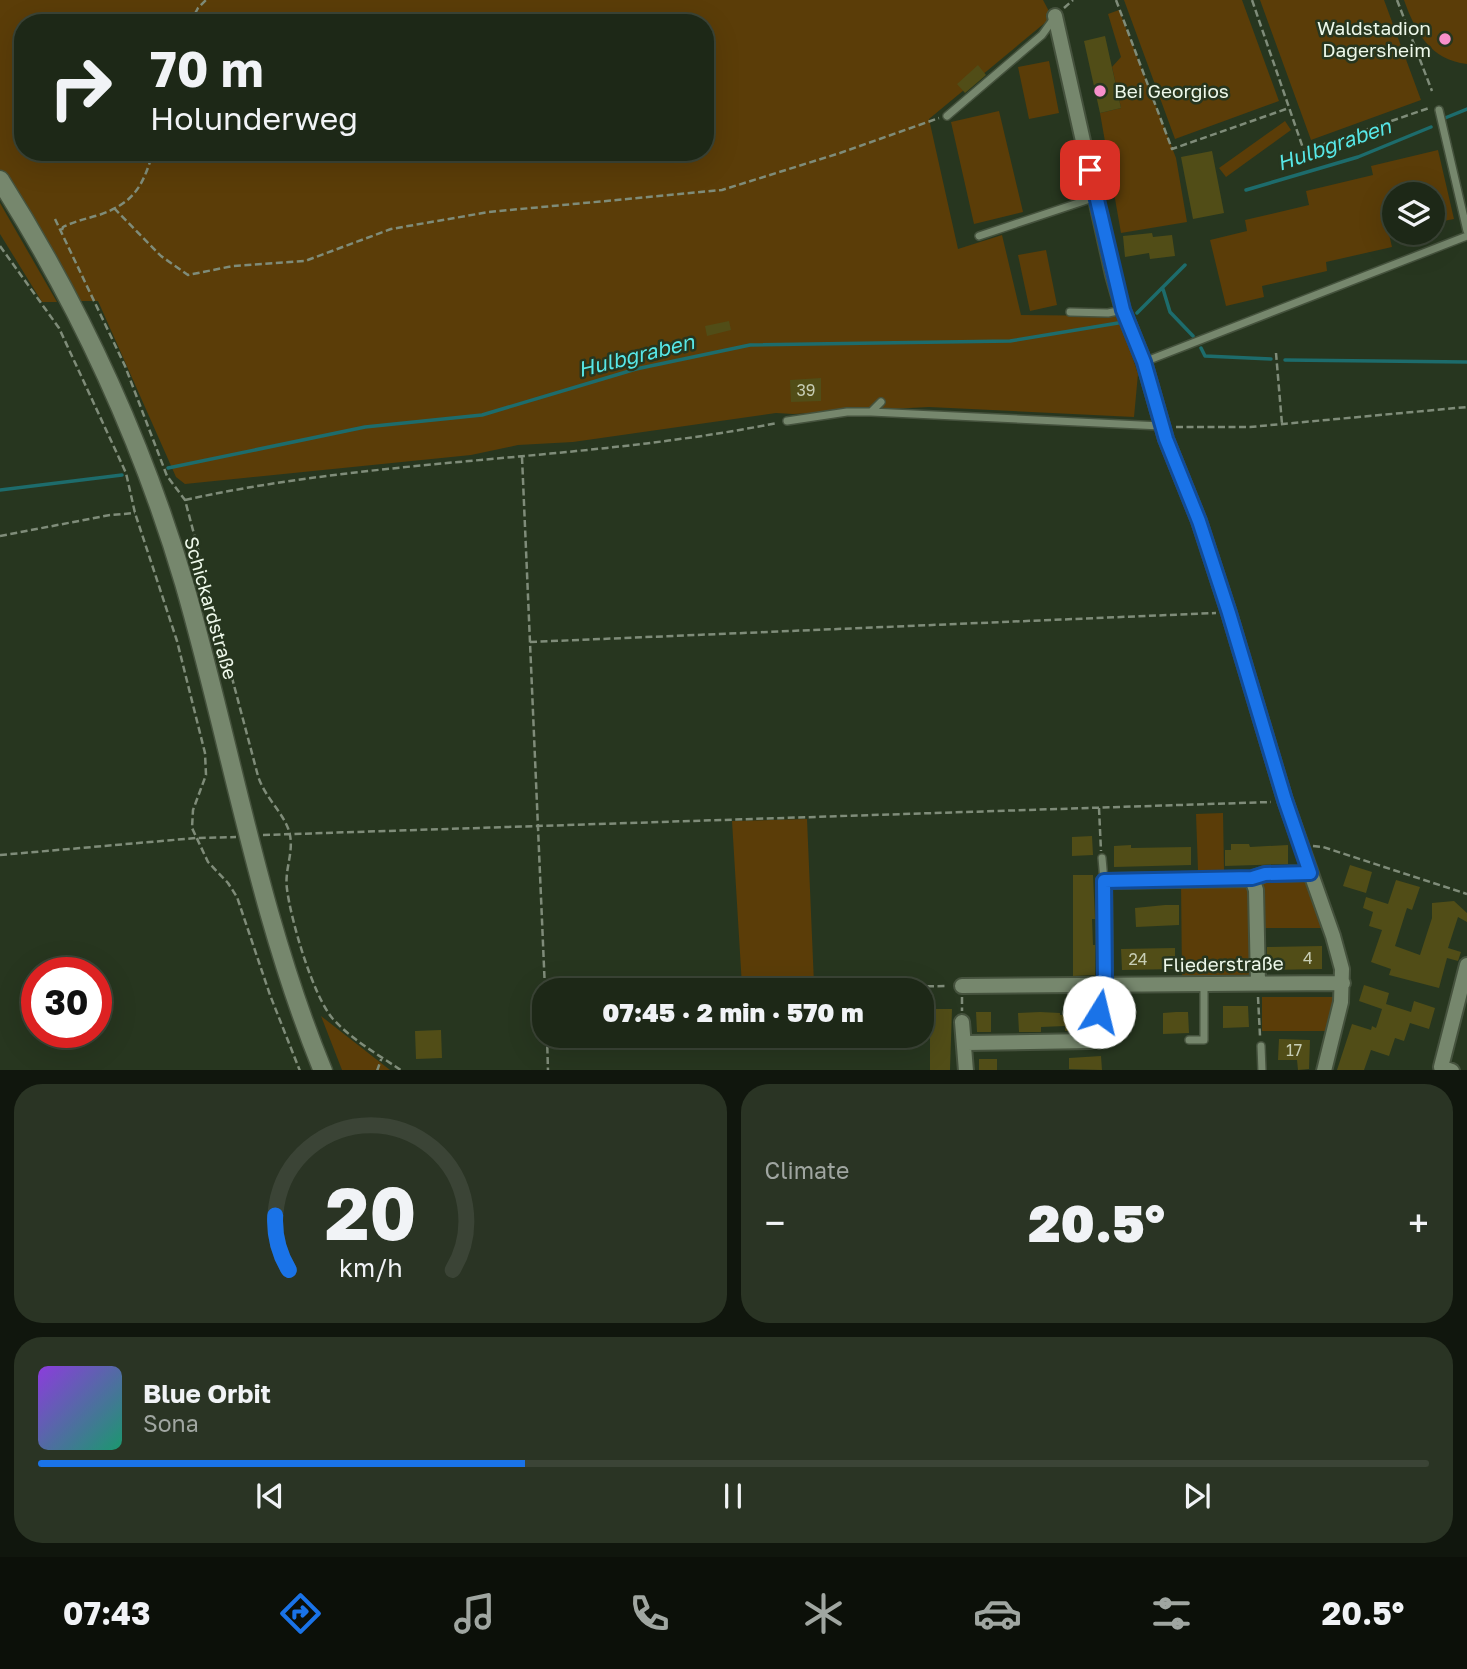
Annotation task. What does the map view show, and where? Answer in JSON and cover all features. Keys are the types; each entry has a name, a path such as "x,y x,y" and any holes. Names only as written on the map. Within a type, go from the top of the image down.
{"street":[{"path":"1055,16 1123,310 1144,362 1162,426 1199,521 1285,800 1342,969 1342,1002 1324,1070"},
{"name":"Schickardstraße","path":"0,180 44,253 84,330 117,398 151,484 194,617 284,963 323,1070"},
{"path":"966,1043 1090,1041 1096,1037 1099,1028 1099,996 1105,985 1104,881 1252,878 1265,874 1310,873"},
{"path":"1252,878 1256,890 1258,983"},
{"path":"1452,1070 1441,1067 1467,965"},
{"name":"Fliederstraße","path":"962,986 1343,983"},
{"path":"962,1022 966,1043 966,1070"}],"lane":[{"path":"947,116 1042,34 1055,16"},
{"path":"1439,107 1467,231"},
{"path":"979,236 1096,197"},
{"path":"1144,362 1467,236"},
{"path":"1070,312 1123,310"},
{"path":"871,412 881,402"},
{"path":"787,421 847,412 871,412 1162,426"},
{"path":"1102,858 1104,881"},
{"path":"1189,1040 1204,1040 1205,984"},
{"path":"1261,1046 1262,1070"}],"path":[{"path":"195,14 206,0"},
{"path":"1116,0 1172,149 1289,108"},
{"path":"1252,0 1304,151 1439,107"},
{"path":"1397,0 1432,91"},
{"path":"114,208 161,256 188,275 233,266 305,261 391,229 489,212 722,190 947,116"},
{"path":"62,231 63,227 77,220 98,215 133,197 150,161"},
{"path":"55,219 125,366 167,476 184,500 258,776 265,795 285,821 290,833 292,847 286,874 287,891 299,940 319,995 334,1020 401,1070"},
{"path":"0,246 59,328 126,472 135,513 170,616 205,753 205,783 191,818 196,838 208,862 237,897 270,995 300,1070"},
{"path":"1276,353 1282,424"},
{"path":"1162,426 1250,427 1467,407"},
{"path":"184,500 295,481 667,442 787,421"},
{"path":"522,457 544,978"},
{"path":"0,536 110,515 135,513"},
{"path":"530,642 1229,613"},
{"path":"0,855 196,838 290,833 1265,803 1285,800"},
{"path":"1099,807 1102,858"},
{"path":"1302,849 1323,847 1467,894"},
{"path":"1258,983 1261,1046"},
{"path":"934,986 962,986 962,1022"},
{"path":"547,1048 548,1070"},
{"path":"377,1070 382,1057"}],"shaded area":[{"path":"0,0 1043,0 1052,17 929,119 958,249 1002,235 1021,315 1119,316 1138,374 1134,417 929,407 776,413 573,442 518,445 471,455 185,484 176,477 98,301 78,301 0,172"},
{"path":"1124,0 1242,0 1279,101 1175,139"},
{"path":"1260,0 1384,0 1421,100 1311,140"},
{"name":"Waldstadion Dagersheim","path":"1404,0 1467,0 1467,64 1443,57 1426,42 1413,23"},
{"path":"1119,10 1176,158 1187,222 1121,233 1100,113 1121,108 1112,67 1121,57 1108,14"},
{"path":"1049,61 1059,113 1029,119 1018,67"},
{"path":"999,111 1023,212 974,224 951,122"},
{"path":"1285,121 1291,130 1226,177 1219,168"},
{"path":"1438,150 1454,219 1445,221 1445,182 1382,182 1382,245 1392,247 1326,262 1327,271 1262,286 1264,297 1226,306 1210,240 1247,231 1245,220 1309,205 1306,191 1373,175 1371,166"},
{"path":"0,203 57,302 42,302 0,234"},
{"path":"1046,250 1057,305 1030,311 1018,255"},
{"path":"1223,813 1224,870 1198,870 1196,814"},
{"path":"807,819 814,978 742,978 732,821"},
{"path":"1306,877 1321,928 1262,928 1261,881"},
{"path":"1181,882 1242,882 1250,888 1252,972 1245,978 1182,980"},
{"path":"1262,997 1337,997 1328,1031 1262,1031"},
{"path":"321,1016 390,1070 342,1070"}],"building":[{"path":"1105,36 1121,108 1100,113 1084,41"},
{"path":"978,65 986,75 965,93 957,84"},
{"path":"1212,151 1224,213 1193,219 1181,157"},
{"path":"1152,233 1153,237 1172,235 1175,256 1150,259 1149,253 1125,257 1123,236"},
{"path":"729,321 731,330 707,336 705,326"},
{"path":"821,378 821,401 791,402 790,380"},
{"path":"1092,836 1093,855 1072,856 1072,837"},
{"path":"1231,844 1249,844 1250,847 1288,845 1288,864 1225,866 1225,850 1231,850"},
{"path":"1131,845 1131,848 1191,847 1191,865 1114,867 1114,846"},
{"path":"1350,865 1372,872 1366,893 1343,886"},
{"path":"1073,875 1093,875 1095,975 1073,976"},
{"path":"1396,880 1420,887 1412,910 1407,908 1395,946 1420,955 1432,918 1432,903 1454,901 1467,913 1467,922 1458,917 1448,948 1461,952 1458,961 1447,958 1439,988 1389,975 1391,969 1371,962 1382,930 1369,926 1373,912 1363,908 1366,897 1388,904"},
{"path":"1179,905 1179,925 1136,927 1135,908"},
{"path":"1322,946 1322,969 1267,970 1267,947"},
{"path":"1175,948 1175,969 1122,970 1121,949"},
{"path":"1364,985 1389,993 1386,1004 1411,1012 1414,1001 1435,1008 1429,1029 1410,1023 1404,1041 1395,1038 1389,1056 1371,1050 1364,1070 1337,1070 1352,1024 1371,1030 1372,1026 1376,1028 1382,1009 1359,1001"},
{"path":"1223,1006 1248,1006 1249,1027 1223,1028"},
{"path":"934,1009 952,1009 950,1070 930,1070 930,1048 934,1048"},
{"path":"976,1012 991,1012 991,1032 977,1032"},
{"path":"1188,1012 1189,1033 1163,1034 1163,1013"},
{"path":"1018,1013 1086,1015 1086,1030 1065,1031 1065,1026 1041,1027 1041,1032 1019,1032"},
{"path":"1123,1014 1124,1036 1111,1037 1110,1015"},
{"path":"441,1030 442,1058 416,1059 415,1031"},
{"path":"1279,1039 1310,1040 1309,1069 1298,1070 1297,1060 1278,1060"},
{"path":"1101,1056 1102,1070 1069,1069 1069,1058"},
{"path":"979,1059 997,1059 997,1070 979,1070"}],"waterway":[{"name":"Hulbgraben","path":"1445,118 1467,109"},
{"name":"Hulbgraben","path":"1246,190 1358,157 1431,127"},
{"name":"Hulbgraben","path":"1137,313 1185,265"},
{"path":"1163,289 1170,312 1193,336"},
{"name":"Hulbgraben","path":"168,468 365,427 482,415 636,369 750,345 1010,341 1118,323"},
{"path":"1201,348 1205,356 1271,359"},
{"path":"1285,360 1467,362"},
{"name":"Hulbgraben","path":"0,490 122,475"}],"place":[{"name":"Waldstadion Dagersheim","path":"1445,39"},
{"name":"Bei Georgios","path":"1100,91"}],"route":[{"path":"1090,170 1123,310 1144,362 1166,439 1199,521 1310,873 1265,874 1252,878 1104,881 1105,985 1099,996 1099,1012"}]}
